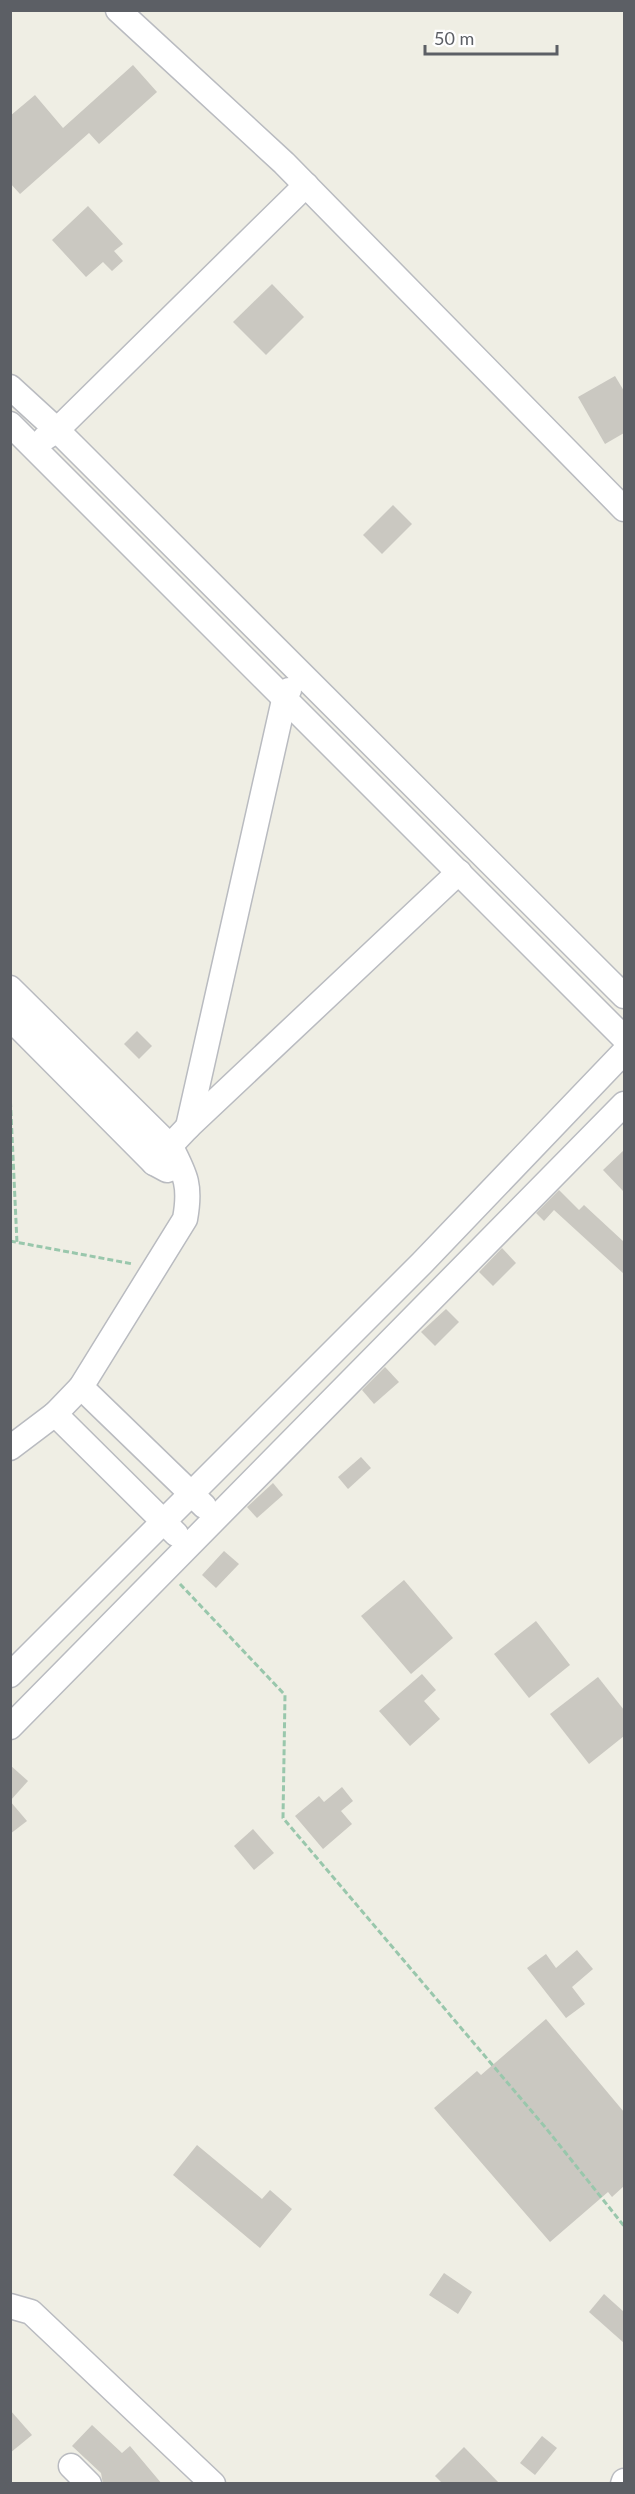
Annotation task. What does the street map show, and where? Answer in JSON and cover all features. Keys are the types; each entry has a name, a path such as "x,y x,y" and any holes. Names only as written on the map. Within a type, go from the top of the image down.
{"street":[{"path":"117,10 306,185 624,509"},
{"path":"33,446 57,430 306,185"},
{"path":"10,387 57,430 624,996"},
{"path":"10,424 150,561 285,700 624,1038"},
{"path":"188,1127 285,700 298,671"},
{"path":"162,1155 188,1127 459,872"},
{"path":"10,988 162,1155"},
{"path":"10,1018 188,1180 189,1197 185,1219 81,1387 55,1414 10,1448"},
{"path":"10,1675 414,1272 624,1052"},
{"path":"10,1727 624,1104"},
{"path":"81,1387 216,1518"},
{"path":"55,1414 189,1546"},
{"path":"10,2306 31,2312 213,2484"},
{"path":"71,2466 89,2484"}],"path":[{"path":"10,1092 17,1243"},
{"path":"10,1241 155,1268"},
{"path":"166,1569 285,1695 283,1818 545,2127 624,2226"}],"building":[{"path":"133,65 157,92 99,144 89,133 20,194 10,183 10,116 35,95 63,128"},
{"path":"88,206 123,244 114,251 123,261 112,271 103,262 86,277 52,240"},
{"path":"272,284 304,317 266,355 233,322"},
{"path":"615,376 624,391 624,433 605,444 578,397"},
{"path":"393,505 412,524 382,554 363,535"},
{"path":"137,1031 152,1046 139,1059 124,1044"},
{"path":"624,1150 624,1192 603,1170"},
{"path":"559,1190 579,1210 584,1205 624,1242 624,1274 554,1210 544,1221 536,1213"},
{"path":"502,1248 516,1263 493,1286 479,1272"},
{"path":"446,1309 459,1322 435,1346 421,1332"},
{"path":"385,1367 399,1382 374,1404 362,1390"},
{"path":"361,1457 371,1468 348,1489 338,1477"},
{"path":"273,1483 283,1495 257,1518 247,1507"},
{"path":"224,1551 239,1564 216,1588 202,1575"},
{"path":"404,1580 453,1638 411,1674 361,1616"},
{"path":"536,1621 570,1665 529,1698 494,1654"},
{"path":"422,1674 436,1690 424,1701 440,1719 410,1746 379,1711"},
{"path":"598,1677 624,1710 624,1736 589,1764 550,1714"},
{"path":"10,1765 28,1781 10,1801"},
{"path":"342,1787 353,1801 341,1811 352,1824 323,1849 295,1816 319,1796 324,1802"},
{"path":"10,1801 27,1821 10,1834"},
{"path":"253,1829 274,1853 254,1870 234,1846"},
{"path":"577,1950 593,1969 572,1987 585,2004 566,2018 527,1968 546,1954 556,1968"},
{"path":"546,2019 624,2112 624,2186 612,2197 608,2192 550,2242 434,2108 477,2071 481,2075"},
{"path":"197,2145 262,2199 270,2190 292,2209 260,2248 173,2175"},
{"path":"444,2273 472,2292 458,2314 429,2295"},
{"path":"604,2294 624,2312 624,2343 589,2312"},
{"path":"10,2410 32,2435 10,2453"},
{"path":"92,2425 122,2453 130,2446 162,2484 103,2484 101,2473 72,2446"},
{"path":"542,2436 557,2448 535,2475 520,2463"},
{"path":"464,2447 500,2484 443,2484 435,2476"}]}
